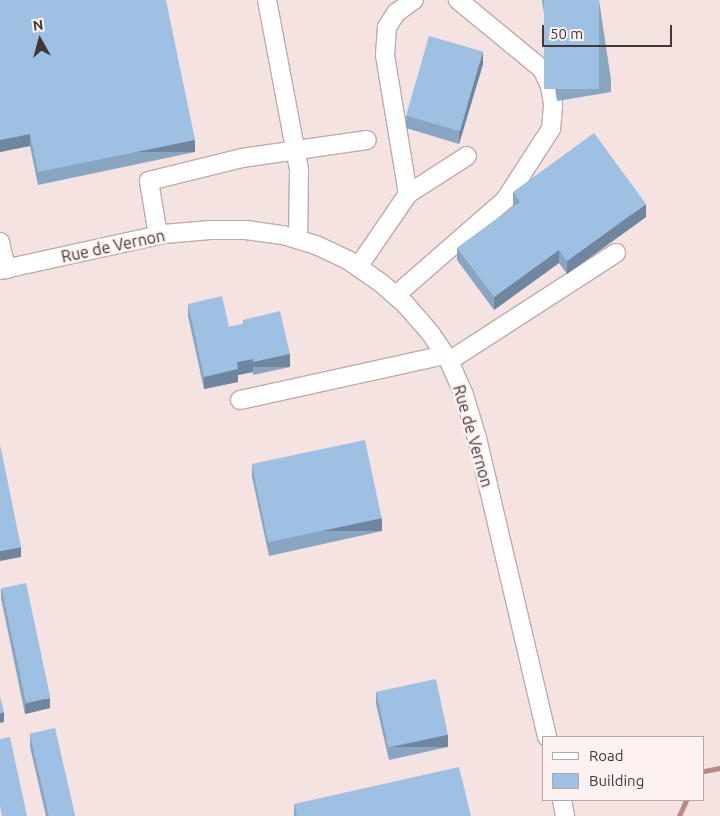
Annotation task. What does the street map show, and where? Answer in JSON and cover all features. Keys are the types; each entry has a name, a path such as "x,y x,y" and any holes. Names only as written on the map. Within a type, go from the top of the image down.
{"street":[{"path":"267,0 299,170 298,239"},
{"path":"408,194 385,55 387,28 396,13 414,0"},
{"path":"396,296 505,200 551,129 553,104 550,86 542,69 458,0"},
{"path":"158,235 148,181 242,158 367,140"},
{"path":"358,267 408,194 467,156"},
{"name":"Rue de Vernon","path":"3,270 158,235 210,230 246,230 298,239 316,245 358,267 396,296 431,334 447,358 464,395 477,438 547,736"},
{"path":"0,242 3,270"},
{"path":"240,400 447,358 616,253"},
{"path":"562,801 565,816"}],"building":[{"path":"0,0 166,0 195,140 38,172 30,134 0,140"},
{"path":"544,0 599,0 599,89 544,89"},
{"path":"429,36 483,51 460,131 406,116"},
{"path":"594,133 646,204 567,261 559,250 494,297 457,248 520,202 513,192"},
{"path":"222,296 229,327 244,324 243,320 280,311 290,354 253,362 253,359 237,362 238,369 204,377 188,304"},
{"path":"365,440 382,518 268,542 252,464"},
{"path":"0,444 21,547 0,551"},
{"path":"26,583 50,697 26,703 2,588"},
{"path":"436,679 448,735 388,747 376,692"},
{"path":"0,696 4,712 0,713"},
{"path":"55,728 75,816 49,816 30,734"},
{"path":"10,737 27,816 2,816 0,806 0,739"},
{"path":"459,767 471,816 297,816 294,804"}],"waterway":[{"path":"705,771 720,768"},
{"path":"679,816 686,801"}]}
